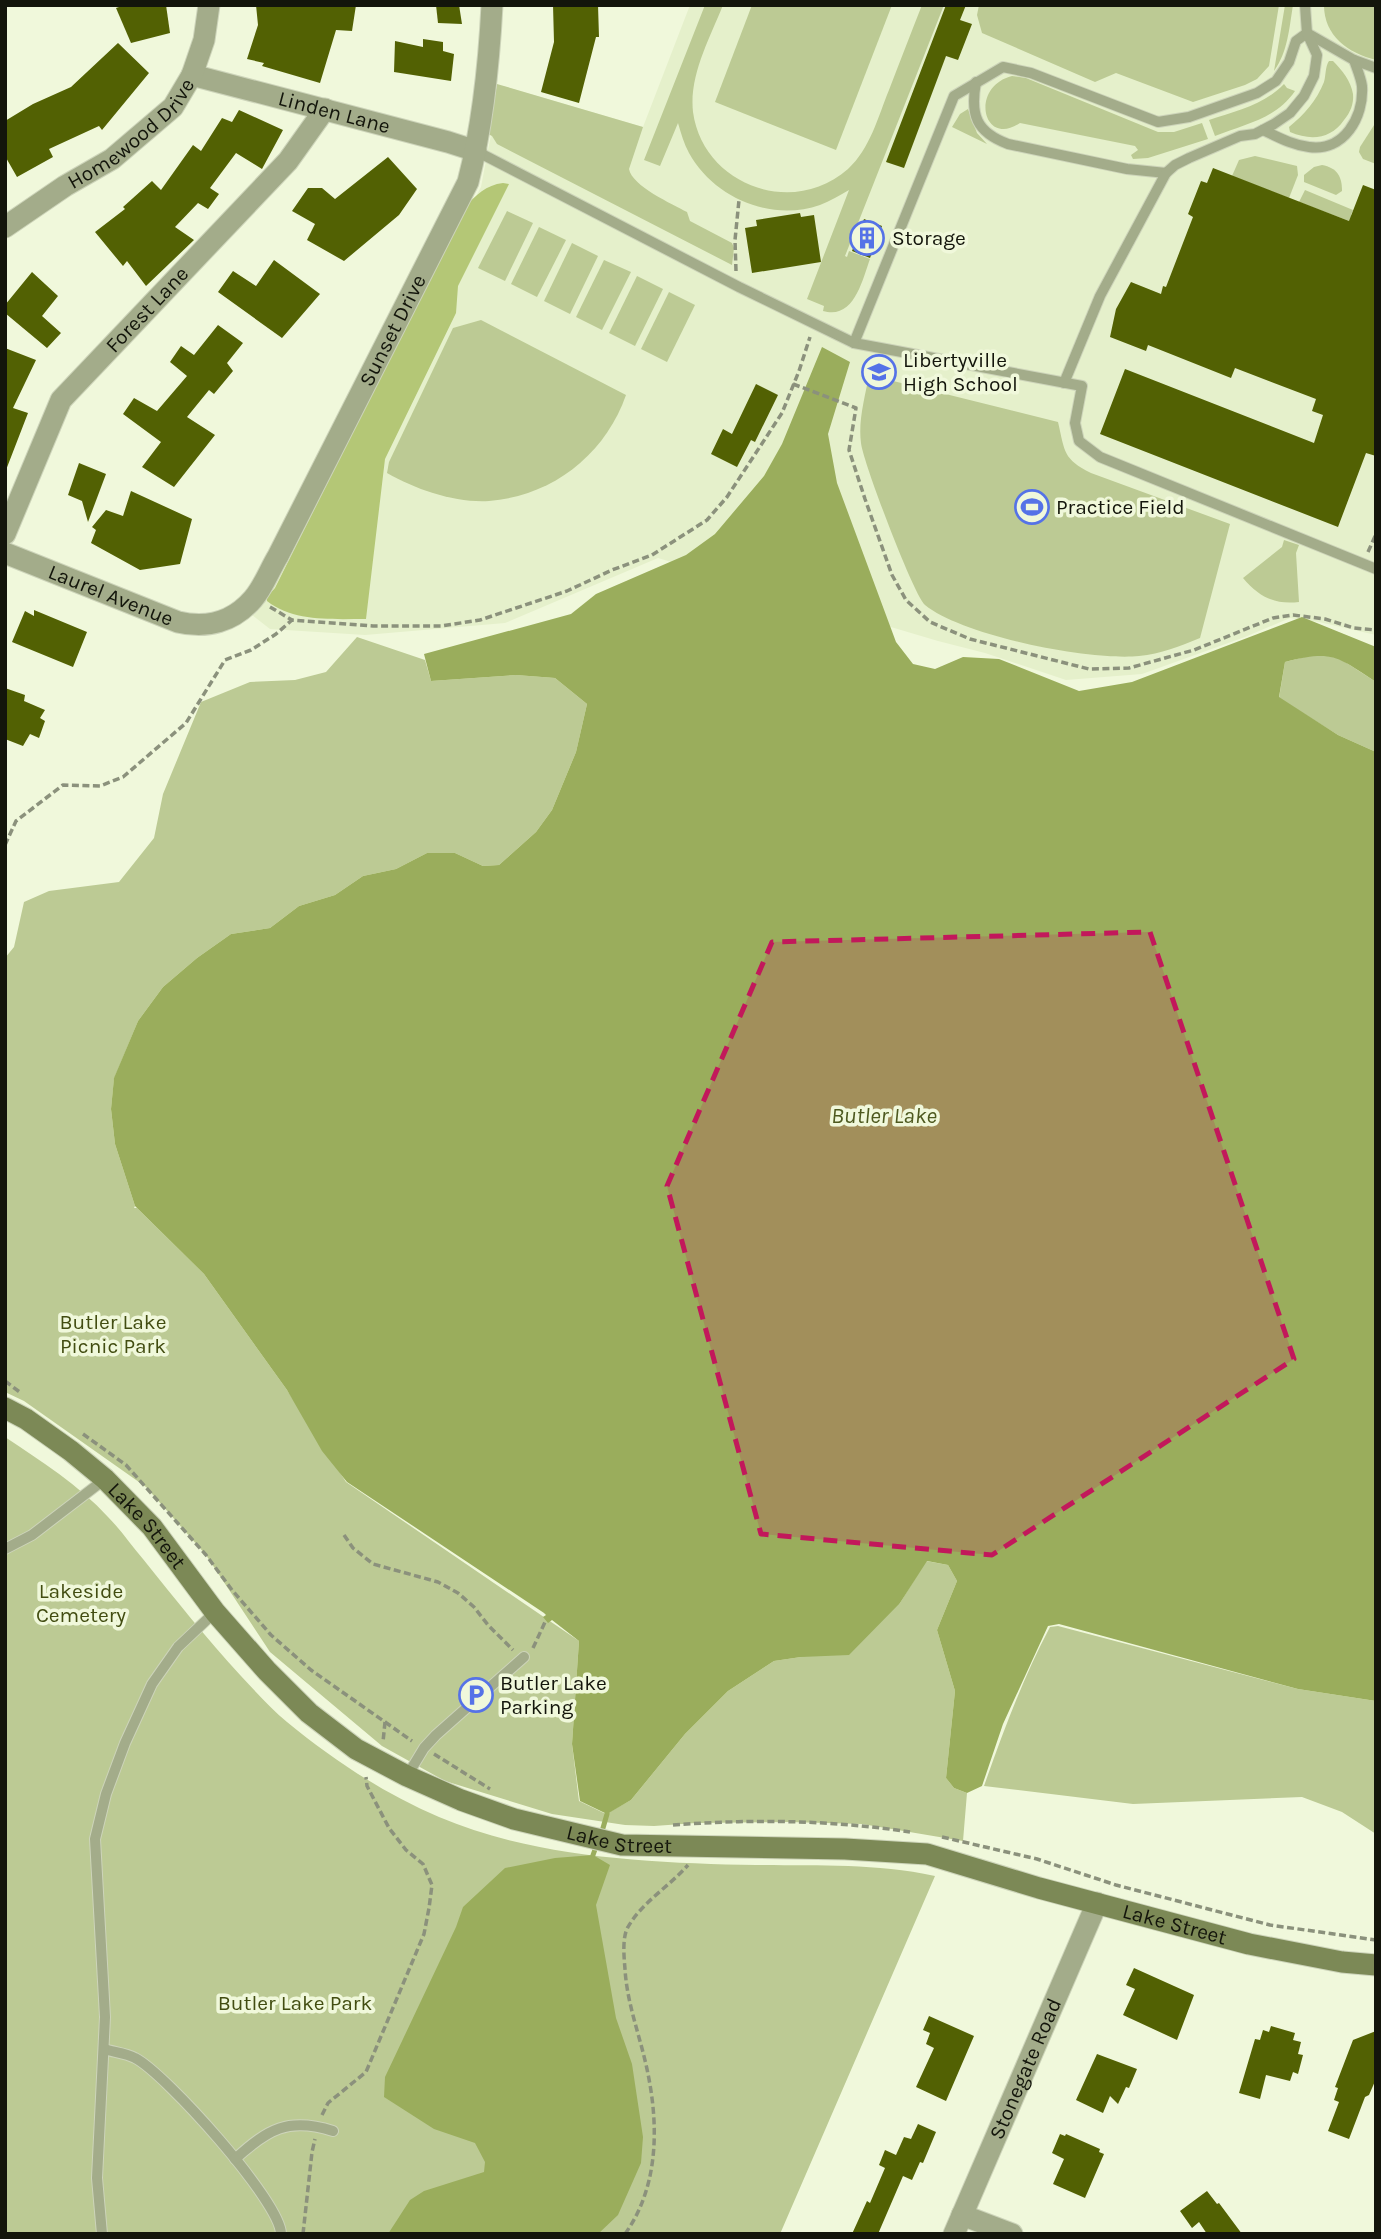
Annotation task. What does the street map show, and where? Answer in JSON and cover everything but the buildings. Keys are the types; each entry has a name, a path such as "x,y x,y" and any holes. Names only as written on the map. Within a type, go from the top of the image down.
{"street":[{"name":"Homewood Drive","path":"5,227 65,186 112,159 173,107 192,75 204,40 209,5"},
{"name":"Sunset Drive","path":"217,623 234,615 254,598 278,556 468,182 476,151 490,52 492,5"},
{"name":"Linden Lane","path":"192,75 476,151"},
{"name":"Forest Lane","path":"5,534 61,400 288,161 325,109"},
{"name":"Laurel Avenue","path":"5,553 178,622 196,626 217,623"},
{"name":"Lake Street","path":"5,1408 26,1419 105,1479 152,1527 215,1612 267,1671 309,1713 356,1749 461,1800 513,1819 622,1845 845,1849 927,1854 1249,1944 1342,1962 1376,1965"},
{"name":"Stonegate Road","path":"958,2224 1097,1903"},
{"path":"958,2224 1012,2234"}],"lane":[{"path":"1065,383 1100,296 1166,173 1175,164 1240,136 1263,130 1290,113 1304,96 1314,76 1318,55 1307,33 1305,5"},
{"path":"855,343 954,96 1003,68 1031,73 1158,122 1189,117 1257,93 1276,81 1290,62 1296,41 1307,33"},
{"path":"1307,33 1354,60 1376,68"},
{"path":"1263,130 1289,142 1312,148 1346,137 1359,112 1361,102 1362,84 1354,60"},
{"path":"976,82 973,100 975,115 982,129 994,139 1127,169 1166,173"},
{"path":"476,151 739,287 855,343 1082,386 1075,424 1079,441 1100,457 1376,569"},
{"path":"6,1550 32,1535 105,1479"},
{"path":"102,2234 97,2178 105,2017 94,1839 106,1794 152,1684 178,1647 215,1612"},
{"path":"407,1776 424,1748 524,1657"},
{"path":"104,2049 134,2057 164,2079 265,2197 281,2225 281,2234"},
{"path":"235,2159 257,2139 277,2129 301,2124 333,2132"}],"path":[{"path":"736,271 735,240 739,200"},
{"path":"254,598 292,620 441,626 480,620 568,591 652,555 707,520 727,497 782,413 795,385 805,350"},
{"path":"795,385 856,408 849,450 892,575 906,600 930,622 940,627 970,639 1089,669 1129,668 1194,650 1273,618 1293,615 1376,630"},
{"path":"5,845 16,821 63,785 100,786 122,777 186,723 225,660 251,650 276,635 292,620"},
{"path":"5,1381 26,1396"},
{"path":"81,1432 126,1465 206,1555 271,1635 311,1670 424,1748 494,1791"},
{"path":"344,1535 353,1548 373,1564 438,1582 458,1593 517,1654 524,1657 534,1647 546,1620"},
{"path":"382,1746 385,1722"},
{"path":"303,2234 312,2152 318,2127 328,2103 366,2072 424,1934 429,1908 432,1885 423,1864 406,1850 389,1828 367,1786 366,1775"},
{"path":"625,2234 636,2217 645,2192 656,2137 648,2073 626,1992 626,1928 694,1858 692,1847 696,1823"}],"highlighted area":[{"path":"1150,932 1294,1359 992,1555 761,1534 667,1186 772,942"}],"shaded area":[{"name":"Libertyville High School","path":"690,5 1376,5 1376,635 1290,618 1142,674 1066,680 985,653 658,558 505,623 365,635 270,629 252,615 481,187 503,86 643,127"},
{"path":"509,184 458,286 456,313 385,459 366,619 314,618 278,608 267,601 267,597 275,588 465,207 486,188"}],"green space":[{"path":"705,5 723,5 694,84 693,112 700,137 714,159 732,175 754,186 777,192 802,191 826,184 856,161 873,132 922,5 944,5 845,256 847,257 849,251 870,259 855,297 842,310 823,311 824,306 807,299 849,190 820,205 801,209 764,208 746,202 729,194 700,169 687,150 678,123 660,166 644,160"},
{"path":"752,5 892,5 836,150 715,102"},
{"path":"979,5 1279,5 1269,66 1257,79 1245,85 1193,102 1116,73 1095,82 982,33 977,15"},
{"path":"1285,5 1293,5 1289,31 1282,56 1274,71"},
{"path":"1324,5 1376,5 1376,60 1356,53 1340,42 1328,26"},
{"path":"1329,61 1336,64 1350,85 1353,98 1348,114 1339,126 1327,135 1305,137 1290,132 1289,127 1318,95"},
{"path":"1012,76 1026,78 1158,132 1174,132 1202,123 1208,139 1148,158 1133,159 1131,155 1138,150 1135,146 1020,123 1007,129 997,128 986,113 986,102 998,82"},
{"path":"497,84 643,127 629,169 632,175 654,194 687,212 690,221 732,243 732,265 497,144 488,134"},
{"path":"1284,84 1295,91 1279,108 1215,136 1209,120 1259,102"},
{"path":"968,109 977,133 987,144 952,127 960,114"},
{"path":"1376,122 1376,164 1363,159 1359,152"},
{"path":"1255,156 1297,166 1298,175 1289,198 1232,176 1239,160"},
{"path":"1322,165 1331,168 1340,177 1342,191 1336,195 1304,182 1304,175 1314,167"},
{"path":"1305,190 1353,210 1351,215 1357,224 1299,202"},
{"path":"507,211 533,223 505,281 478,268"},
{"path":"539,227 566,240 537,297 511,284"},
{"path":"572,243 598,256 570,314 544,301"},
{"path":"604,260 631,272 602,330 576,317"},
{"path":"637,276 663,289 635,346 609,333"},
{"path":"669,292 695,305 667,362 641,349"},
{"path":"481,320 626,395 605,436 573,469 534,491 489,501 463,500 436,494 387,473 389,462 453,328"},
{"name":"Practice Field","path":"869,375 1058,422 1067,454 1082,468 1230,524 1200,638 1147,655 1090,655 996,636 968,627 925,605 900,555 861,443 862,409"},
{"path":"1284,540 1299,545 1296,553 1299,602 1282,602 1268,598 1243,578 1282,547"},
{"name":"Butler Lake Picnic Park","path":"357,637 425,660 431,681 516,675 555,678 587,704 576,752 552,810 536,832 499,865 483,866 455,853 427,853 396,869 363,876 335,895 299,906 270,928 231,934 163,987 138,1021 114,1079 111,1109 115,1144 134,1208 204,1274 287,1390 346,1482 579,1641 572,1744 579,1801 606,1814 631,1800 685,1734 728,1691 774,1661 801,1657 900,1603 926,1561 948,1565 957,1581 937,1630 955,1691 946,1778 954,1788 967,1793 963,1841 862,1824 789,1822 625,1825 552,1814 445,1781 382,1746 270,1652 206,1555 146,1487 24,1401 5,1392 5,958 14,947 24,902 49,891 119,882 154,838 163,794 201,702 250,682 295,680 326,672"},
{"path":"1316,654 1339,658 1376,682 1376,752 1338,735 1279,698 1285,662"},
{"name":"Butler Lake Park","path":"5,1437 59,1474 97,1505 216,1648 281,1717 341,1763 419,1808 476,1831 515,1842 595,1856 717,1864 867,1867 935,1876 780,2234 5,2234"},
{"path":"1058,1626 1298,1689 1376,1701 1376,1834 1342,1812 1302,1797 1133,1804 984,1786 1031,1666 1050,1627"}],"water":[{"name":"Butler Lake","path":"822,347 850,362 828,434 837,483 896,642 913,664 935,669 963,657 999,659 1079,691 1132,682 1302,617 1376,647 1376,682 1334,658 1301,658 1285,662 1279,697 1338,735 1376,752 1376,1701 1298,1689 1059,1624 1048,1626 1003,1724 982,1786 967,1793 954,1788 946,1778 955,1691 937,1630 957,1581 948,1565 927,1561 900,1603 849,1655 774,1661 728,1691 685,1734 631,1800 607,1814 580,1801 572,1744 579,1641 552,1620 548,1623 543,1617 546,1615 544,1613 347,1482 322,1451 287,1390 204,1274 135,1206 115,1144 111,1109 114,1078 138,1021 163,987 231,934 270,928 299,906 335,895 363,876 396,869 427,853 455,853 483,866 499,865 536,832 552,810 576,752 587,704 555,678 516,675 431,681 424,654 571,614 596,594 686,555 715,534 764,476 782,444"},
{"path":"593,1855 610,1865 596,1905 616,2018 632,2064 643,2137 641,2163 618,2215 598,2234 388,2234 410,2200 424,2191 484,2172 485,2162 475,2143 434,2129 384,2097 385,2077 463,1907 505,1868 555,1858"}],"waterway":[{"path":"601,1835 607,1814"},
{"path":"593,1855 597,1844"}],"place":[{"name":"Storage","path":"867,238"},
{"name":"Libertyville High School","path":"879,372"},
{"name":"Practice Field","path":"1032,507"},
{"name":"Butler Lake Parking","path":"476,1695"}],"park label":[{"name":"Lakeside Cemetery","path":"81,1603"}]}
